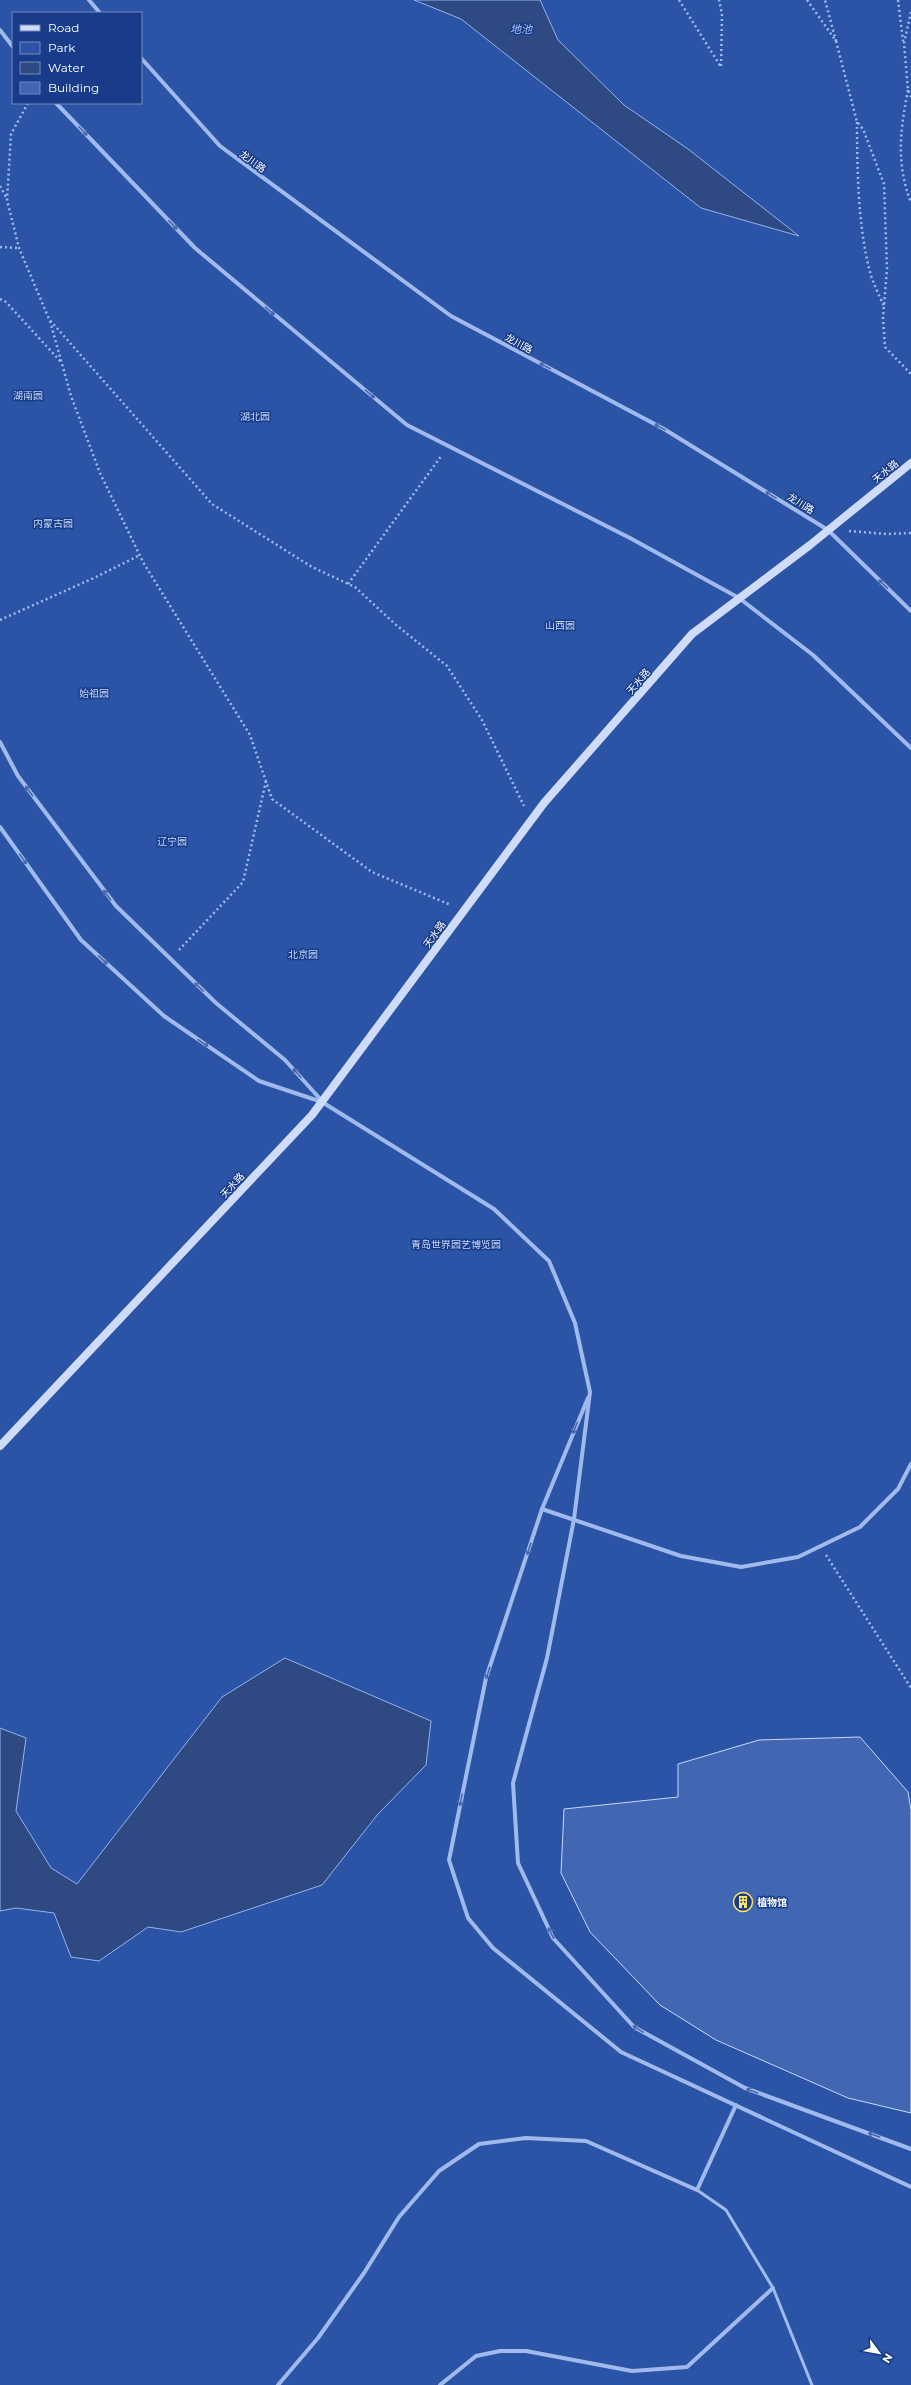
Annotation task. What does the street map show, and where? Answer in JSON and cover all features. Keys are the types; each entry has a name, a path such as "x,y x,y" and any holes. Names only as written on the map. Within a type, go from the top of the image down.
{"street":[{"path":"89,0 99,12"},
{"path":"0,30 12,46"},
{"name":"龙川路","path":"142,59 220,146 451,316 664,429 828,530 911,611"},
{"path":"57,104 195,248 407,425 630,538 740,598 813,655 911,748"},
{"name":"天水路","path":"0,1446 307,1121 532,819 692,634 828,530 911,463"},
{"path":"0,742 18,776 116,906 216,1003 285,1060 322,1102"},
{"path":"0,827 81,940 164,1016 259,1081 322,1102 494,1209 549,1261 575,1323 590,1392 574,1519 547,1658 514,1783 518,1863 553,1938 634,2027 745,2088 911,2149"},
{"path":"590,1392 542,1509 486,1678 449,1860 468,1918 493,1948 621,2052 911,2187"},
{"path":"542,1509 681,1556 741,1567 798,1558 860,1527 898,1489 911,1464"},
{"path":"278,2385 318,2338 364,2273 399,2216 439,2171 479,2144 526,2138 586,2141 698,2190 736,2105"},
{"path":"440,2385 476,2356 500,2351 526,2351 632,2371 687,2368 773,2288"}],"lane":[{"path":"698,2190 726,2210 773,2288 812,2385"}],"path":[{"path":"679,0 721,67 722,14 719,0"},
{"path":"806,0 836,41"},
{"path":"825,0 843,62 856,122 857,158 864,242 870,272 884,308"},
{"path":"898,0 904,43 908,90 901,125 899,157 905,187 911,203"},
{"path":"904,43 911,12"},
{"path":"908,90 911,97"},
{"path":"7,200 11,134 27,104"},
{"path":"856,122 863,129 884,184 887,269 884,308 885,347 911,374"},
{"path":"0,186 7,200 19,248 50,319 70,396 100,473 140,555 250,735 272,799 372,872 464,910"},
{"path":"0,247 19,248"},
{"path":"0,299 6,302 61,362"},
{"path":"50,319 212,504 312,568 355,587 394,624 447,666 482,720 510,780 532,819"},
{"path":"348,584 449,446"},
{"path":"828,530 886,534 911,533"},
{"path":"0,620 96,577 140,555"},
{"path":"170,958 243,882 266,781"},
{"path":"820,1546 911,1688"}],"green space":[{"name":"青岛世界园艺博览园","path":"0,0 911,0 911,2385 0,2385"}],"water":[{"name":"地池","path":"414,0 540,0 558,40 624,105 688,149 799,236 701,208 461,19"},
{"path":"285,1658 431,1721 426,1765 378,1814 322,1885 181,1932 148,1927 99,1961 71,1957 54,1913 16,1908 0,1911 0,1728 26,1738 16,1811 51,1868 77,1884 222,1697"}],"building":[{"name":"植物馆","path":"860,1737 908,1792 911,1810 911,2113 848,2098 716,2040 660,2005 590,1932 561,1873 564,1809 678,1797 678,1764 759,1740"}],"place":[{"name":"植物馆","path":"743,1902"}],"park label":[{"name":"湖南园","path":"28,395"},
{"name":"湖北园","path":"255,416"},
{"name":"内蒙古园","path":"53,523"},
{"name":"山西园","path":"560,625"},
{"name":"始祖园","path":"94,693"},
{"name":"辽宁园","path":"172,841"},
{"name":"北京园","path":"303,954"}]}
